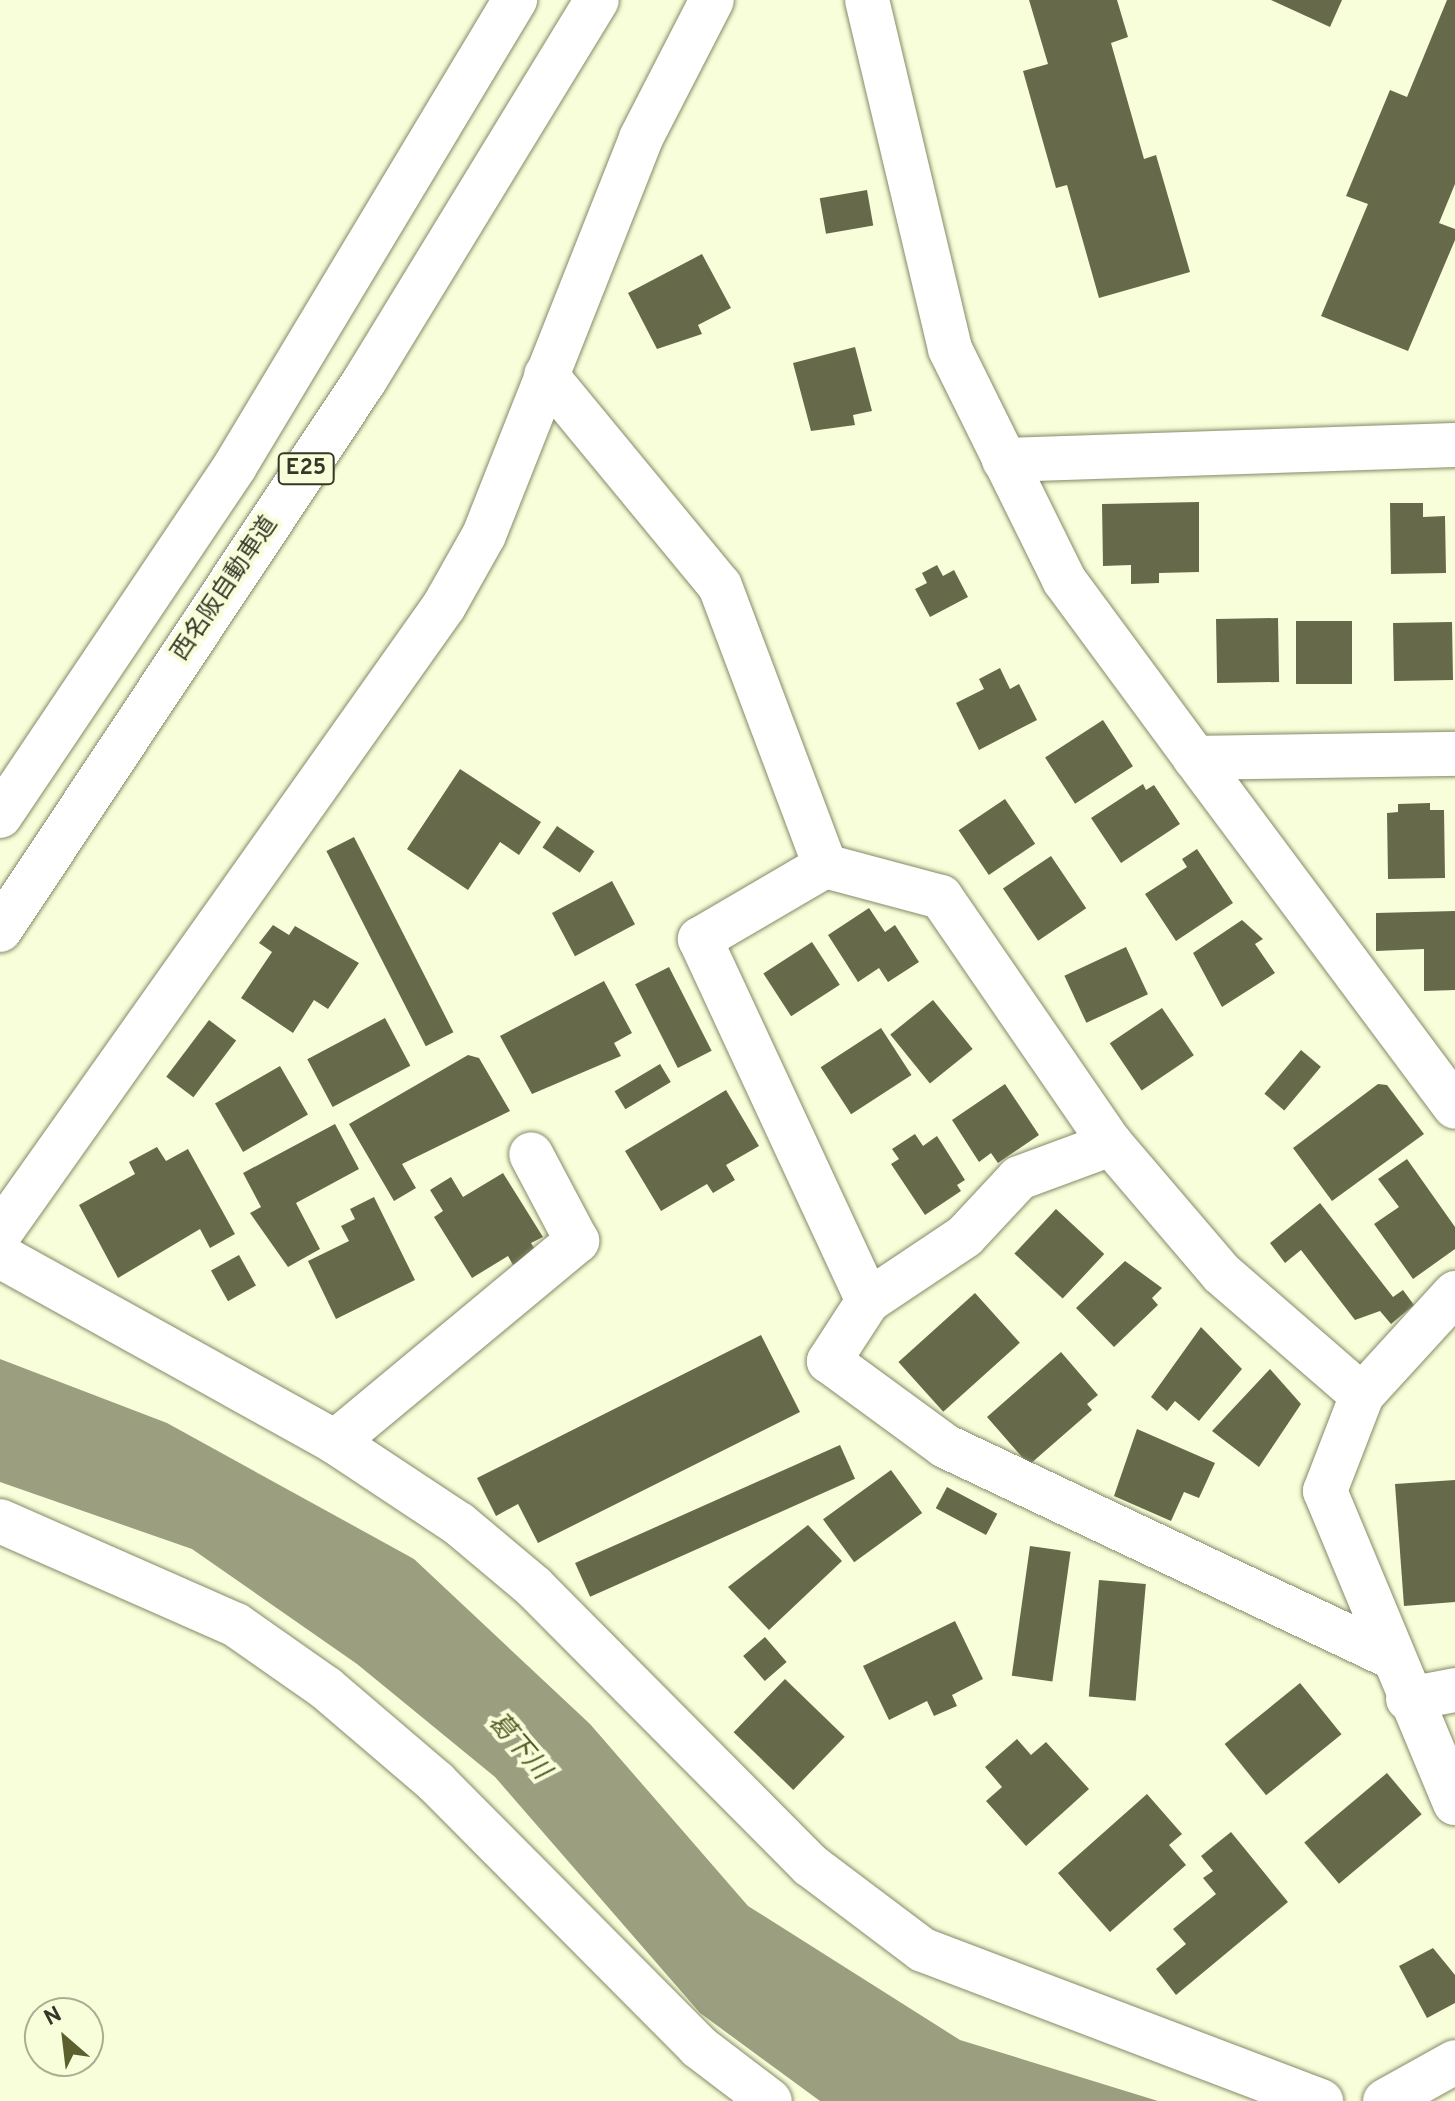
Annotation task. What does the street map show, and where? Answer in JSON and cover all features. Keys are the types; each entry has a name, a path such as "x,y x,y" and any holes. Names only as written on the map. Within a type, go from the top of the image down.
{"main road":[{"name":"E25","path":"0,816 235,466 515,0"},
{"name":"西名阪自動車道","path":"0,930 365,380 597,0"},
{"path":"0,1233 444,606 484,535 641,138 712,0"},
{"path":"867,0 950,349 1064,580 1455,1107"},
{"path":"546,375 720,586 825,866"},
{"path":"1004,460 1455,445"},
{"path":"1195,758 1455,754"},
{"path":"868,1301 700,939 825,866 941,897 1111,1144 1221,1273 1362,1395"},
{"path":"1111,1144 1019,1178 965,1236 868,1301 829,1361 945,1446 1391,1657"},
{"path":"335,1442 577,1241 531,1154"},
{"path":"0,1256 335,1442 459,1524 534,1587 810,1865 888,1927 982,1977 1321,2101"},
{"path":"1455,1293 1362,1395 1325,1491 1408,1699 1455,1803"},
{"path":"0,1521 236,1625 326,1688 436,1782 699,2047 770,2101"},
{"path":"1408,1699 1455,1690"},
{"path":"1385,2101 1455,2062"}],"water":[{"name":"葛下川","path":"0,1359 167,1423 414,1559 590,1724 748,1906 960,2040 1158,2101 820,2101 700,2013 495,1777 357,1664 192,1549 0,1482"}],"building":[{"path":"1029,0 1117,0 1128,37 1111,43 1144,159 1156,155 1190,272 1099,298 1067,185 1056,188 1023,71 1048,64"},
{"path":"1271,0 1342,0 1330,27"},
{"path":"1447,0 1455,0 1455,184 1439,223 1455,229 1455,240 1408,351 1321,316 1368,204 1346,196 1390,90 1407,97"},
{"path":"867,190 873,225 826,234 820,198"},
{"path":"702,254 731,308 698,325 702,334 657,349 628,293"},
{"path":"855,347 872,411 853,415 855,425 811,431 793,363"},
{"path":"1199,502 1199,572 1159,573 1159,583 1131,584 1131,565 1103,566 1102,504"},
{"path":"1390,503 1423,503 1423,517 1445,516 1446,573 1391,574"},
{"path":"937,565 943,576 954,570 968,597 930,617 915,589 927,583 922,573"},
{"path":"1278,618 1279,682 1217,683 1216,619"},
{"path":"1296,621 1352,621 1352,684 1296,684"},
{"path":"1452,622 1453,680 1394,681 1393,623"},
{"path":"1000,668 1010,689 1019,684 1037,720 979,750 956,703 984,689 979,679"},
{"path":"1103,720 1133,766 1075,804 1045,758"},
{"path":"460,769 541,822 519,855 500,842 468,890 407,849"},
{"path":"1143,784 1146,790 1154,785 1180,824 1121,863 1091,818"},
{"path":"1005,799 1035,844 989,875 959,830"},
{"path":"1430,803 1430,810 1444,810 1445,878 1388,879 1387,813 1398,812 1398,804"},
{"path":"557,826 594,851 580,873 542,848"},
{"path":"354,837 453,1032 426,1046 326,851"},
{"path":"1197,849 1233,903 1176,941 1145,894 1187,867 1182,859"},
{"path":"1051,856 1086,908 1038,941 1003,888"},
{"path":"612,881 635,924 575,956 552,913"},
{"path":"869,908 885,932 895,925 919,962 888,982 879,968 858,982 828,935"},
{"path":"1455,911 1455,990 1424,991 1424,949 1376,951 1376,913"},
{"path":"1242,920 1263,939 1255,944 1275,973 1222,1007 1193,953"},
{"path":"273,925 289,935 295,926 359,963 328,1009 314,1000 293,1033 241,998 272,952 259,943"},
{"path":"812,942 840,985 791,1016 763,974"},
{"path":"1126,947 1148,994 1086,1023 1064,976"},
{"path":"669,967 712,1051 678,1068 635,984"},
{"path":"604,981 632,1033 614,1043 621,1056 532,1094 500,1036"},
{"path":"933,1000 973,1049 930,1084 890,1035"},
{"path":"1162,1008 1194,1055 1142,1090 1110,1043"},
{"path":"385,1018 410,1066 333,1107 307,1059"},
{"path":"209,1020 236,1040 193,1097 166,1077"},
{"path":"881,1028 911,1075 851,1114 821,1067"},
{"path":"1301,1050 1321,1067 1284,1110 1264,1094"},
{"path":"468,1055 479,1058 510,1111 402,1164 416,1188 394,1201 349,1124"},
{"path":"660,1064 671,1082 625,1109 615,1091"},
{"path":"280,1066 308,1114 243,1152 215,1104"},
{"path":"1005,1084 1039,1135 998,1163 991,1153 979,1162 952,1120"},
{"path":"1378,1084 1387,1085 1424,1134 1332,1201 1293,1148"},
{"path":"726,1090 759,1146 726,1165 735,1180 713,1193 707,1184 661,1211 625,1151"},
{"path":"335,1124 359,1169 296,1203 320,1249 288,1267 250,1213 261,1207 243,1173"},
{"path":"915,1134 923,1146 937,1136 965,1180 957,1185 961,1191 925,1215 891,1164 899,1159 892,1149"},
{"path":"157,1147 166,1161 188,1149 235,1234 210,1248 200,1229 118,1278 79,1205 135,1174 129,1162"},
{"path":"1407,1159 1455,1227 1455,1249 1413,1279 1374,1224 1399,1207 1378,1179"},
{"path":"503,1173 543,1237 531,1243 536,1251 513,1265 508,1256 472,1278 434,1217 443,1211 430,1190 451,1177 463,1197"},
{"path":"374,1197 415,1280 336,1319 308,1261 349,1241 341,1226 355,1219 350,1209"},
{"path":"1320,1203 1393,1297 1403,1290 1414,1305 1391,1324 1380,1311 1355,1320 1301,1250 1285,1263 1270,1243"},
{"path":"1056,1209 1104,1254 1063,1299 1014,1254"},
{"path":"239,1255 256,1286 228,1301 211,1271"},
{"path":"1125,1261 1162,1288 1152,1298 1158,1305 1114,1347 1076,1308"},
{"path":"975,1293 1020,1343 943,1412 898,1362"},
{"path":"1201,1327 1242,1369 1199,1421 1175,1401 1167,1411 1151,1397"},
{"path":"761,1335 800,1412 538,1543 518,1504 496,1516 477,1478"},
{"path":"1061,1352 1098,1395 1087,1404 1092,1410 1029,1465 987,1417"},
{"path":"1270,1369 1301,1404 1259,1467 1212,1431"},
{"path":"1137,1429 1215,1463 1199,1498 1184,1492 1171,1521 1114,1496"},
{"path":"840,1445 855,1479 590,1597 575,1563"},
{"path":"891,1470 922,1513 854,1562 823,1519"},
{"path":"1455,1480 1455,1602 1404,1606 1395,1484"},
{"path":"947,1487 997,1514 986,1535 936,1508"},
{"path":"808,1525 842,1561 769,1630 728,1587"},
{"path":"1030,1546 1071,1552 1052,1681 1012,1676"},
{"path":"1099,1580 1146,1584 1136,1701 1089,1697"},
{"path":"955,1621 983,1679 952,1695 957,1706 934,1716 927,1701 889,1720 863,1666"},
{"path":"765,1637 787,1662 765,1681 743,1656"},
{"path":"785,1679 845,1737 793,1790 734,1732"},
{"path":"1300,1683 1342,1734 1266,1795 1225,1744"},
{"path":"1017,1739 1031,1755 1046,1742 1089,1789 1026,1846 986,1801 1002,1787 985,1767"},
{"path":"1387,1773 1422,1814 1339,1884 1304,1842"},
{"path":"1147,1794 1182,1834 1169,1845 1186,1865 1110,1932 1058,1873"},
{"path":"1231,1832 1288,1902 1176,1995 1156,1969 1186,1944 1173,1929 1216,1894 1203,1878 1213,1871 1201,1856"},
{"path":"1433,1948 1455,1975 1455,2003 1427,2018 1399,1966"}]}
